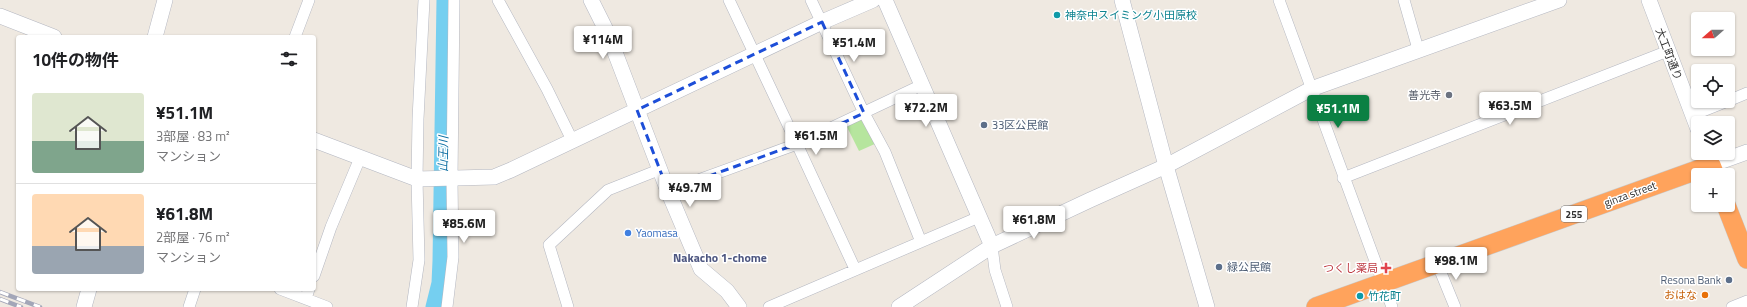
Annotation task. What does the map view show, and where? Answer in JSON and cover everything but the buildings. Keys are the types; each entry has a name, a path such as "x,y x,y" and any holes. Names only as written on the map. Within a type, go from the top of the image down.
{"highway":[{"name":"ginza street","path":"1437,263 1711,164"},
{"path":"1729,212 1747,259"},
{"name":"255","path":"1316,307 1437,263"}],"street":[{"path":"156,35 165,0"},
{"path":"296,35 309,0"},
{"path":"412,307 419,260 417,179 418,119 424,0"},
{"path":"447,307 453,257 452,179 454,0"},
{"path":"498,0 547,89 572,140"},
{"path":"591,0 608,34 636,110 661,169 668,191 701,269 728,291 739,307"},
{"path":"729,0 798,144 854,269"},
{"path":"811,0 864,113 885,152 921,242"},
{"path":"316,141 417,179 494,177 822,22 873,0"},
{"path":"885,0 992,246 996,270 1007,307"},
{"path":"1122,0 1166,166 1207,307"},
{"path":"1278,0 1392,307"},
{"path":"1404,0 1418,49"},
{"path":"899,307 992,246 1166,166 1311,88 1559,0"},
{"name":"大工町通り","path":"1649,0 1693,115"},
{"path":"0,16 49,35"},
{"path":"1343,178 1668,51"},
{"path":"668,191 798,144 922,85"},
{"path":"1735,98 1747,93"},
{"path":"1693,115 1710,108"},
{"path":"1711,164 1747,152"},
{"path":"316,270 331,227 360,158"},
{"path":"568,307 549,244 608,190 661,169"},
{"path":"769,307 854,269 979,217"},
{"path":"1437,263 1455,307"},
{"path":"84,307 88,291"},
{"path":"188,307 195,291"},
{"path":"291,291 308,294 327,307"},
{"path":"1732,307 1747,301"}],"highlighted area":[{"path":"822,22 864,113 797,144 668,191 637,110"}],"green space":[{"path":"863,116 877,143 859,151 846,125"}],"waterway":[{"name":"山王川","path":"434,307 440,283 441,261 445,0"}],"railway":[{"path":"0,292 40,307"},
{"path":"0,299 21,307"}],"place":[{"name":"神奈中スイミング小田原校","path":"1057,15"},
{"name":"善光寺","path":"1449,95"},
{"name":"33区公民館","path":"984,125"},
{"name":"Yaomasa","path":"628,233"},
{"name":"緑公民館","path":"1219,267"},
{"name":"つくし薬局","path":"1386,268"},
{"name":"Resona Bank","path":"1729,280"},
{"name":"おはな","path":"1705,295"},
{"name":"竹花町","path":"1360,296"}],"district":[{"name":"Nakacho 1-chome","path":"720,257"}]}
